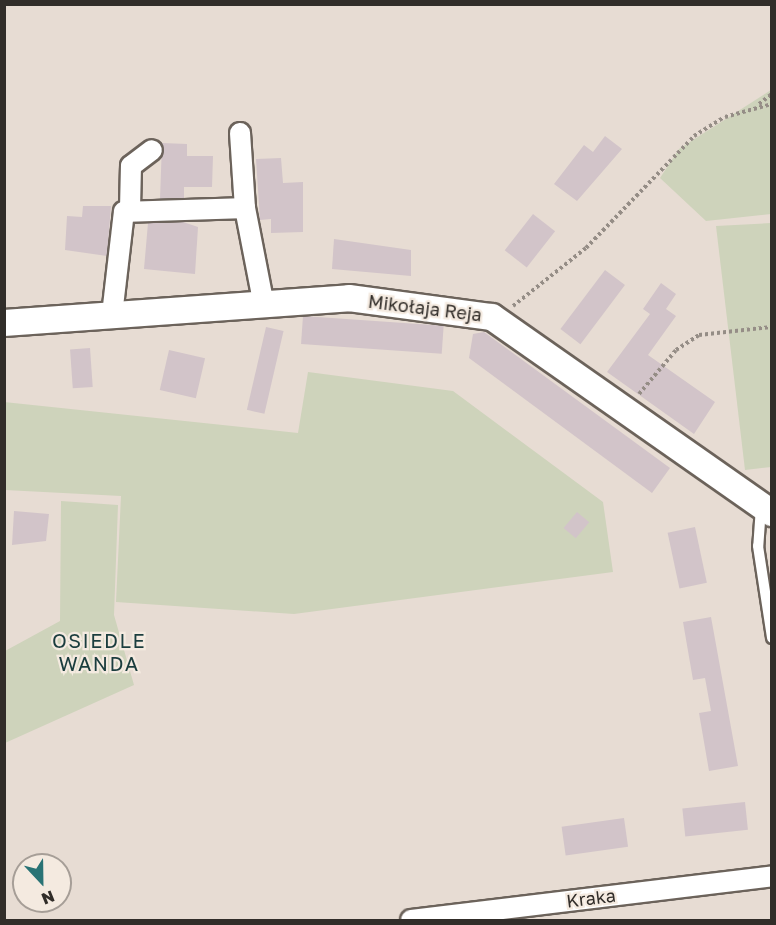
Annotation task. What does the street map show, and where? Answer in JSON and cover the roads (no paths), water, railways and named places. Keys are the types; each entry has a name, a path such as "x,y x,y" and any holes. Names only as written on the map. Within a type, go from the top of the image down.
{"street":[{"path":"240,133 244,208 262,301"},
{"path":"130,209 131,166 152,150"},
{"path":"112,315 120,216 130,209 244,208"},
{"name":"Mikołaja Reja","path":"4,323 262,301 349,298 492,316 766,510"},
{"name":"Kraka","path":"411,921 771,876"}],"lane":[{"name":"Mikołaja Reja","path":"766,510 758,546 771,638"}],"district":[{"name":"OSIEDLE WANDA","path":"99,652"}]}
